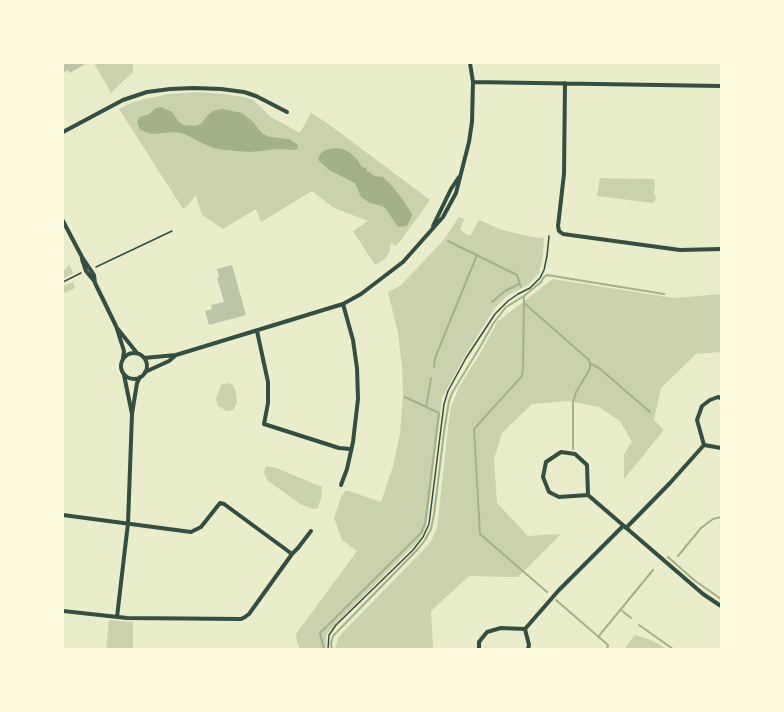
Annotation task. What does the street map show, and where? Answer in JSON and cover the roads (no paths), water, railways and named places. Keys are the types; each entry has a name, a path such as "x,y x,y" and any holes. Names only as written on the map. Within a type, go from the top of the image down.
{"street":[{"path":"144,358 176,355 343,304 362,294 403,262 432,228 444,217 456,193 467,153 472,122 473,82 470,63"},
{"path":"473,82 721,86"},
{"path":"565,83 564,174 558,226 559,231 563,234 680,250 721,249"},
{"path":"63,132 123,100 147,92 170,89 194,88 244,92 264,99 287,112"},
{"path":"432,228 448,195 460,175"},
{"path":"63,221 82,256 91,268 95,283"},
{"path":"82,256 86,271 95,283 116,326 124,351 124,358 121,366 132,414"},
{"path":"341,485 347,469 355,427 358,399 357,368 353,340 343,304"},
{"path":"116,326 137,353 144,358 147,365 145,372"},
{"path":"257,331 268,382 268,403 264,424 339,448 350,449"},
{"path":"124,358 130,353 137,353"},
{"path":"117,617 128,523 132,414 137,383 145,372 176,355"},
{"path":"124,374 132,378 140,377"},
{"path":"704,445 697,420 702,406 710,400 718,397 721,398"},
{"path":"704,445 721,448"},
{"path":"525,629 565,584 670,483 704,445"},
{"path":"588,495 587,465 575,454 561,452 546,462 543,477 549,492 559,497 588,495 703,594 721,606"},
{"path":"63,515 191,532 201,527 220,503 224,504 292,554"},
{"path":"63,611 117,617 241,619 249,614 292,554 311,531"},
{"path":"479,649 479,642 487,632 501,628 525,629"},
{"path":"525,629 529,645 528,649"}],"waterway":[{"path":"448,241 517,275 521,287"},
{"path":"434,367 435,358 477,255"},
{"path":"332,649 331,644 333,636 418,549 431,529 449,401 452,393 493,324 506,307 524,296 547,275 664,294"},
{"path":"492,302 505,291 519,284"},
{"path":"524,296 522,376 474,429 480,534 547,592"},
{"path":"524,303 589,360 590,369 576,392 573,403 573,449"},
{"path":"591,364 599,368 650,412"},
{"path":"426,407 431,378"},
{"path":"324,649 320,633 421,533 425,524 439,413 405,397"},
{"path":"678,556 701,528 713,519 721,517"},
{"path":"668,557 694,580 721,599"},
{"path":"598,637 653,570"},
{"path":"556,600 608,645 607,649"},
{"path":"621,610 631,618"},
{"path":"639,625 673,649"}]}
